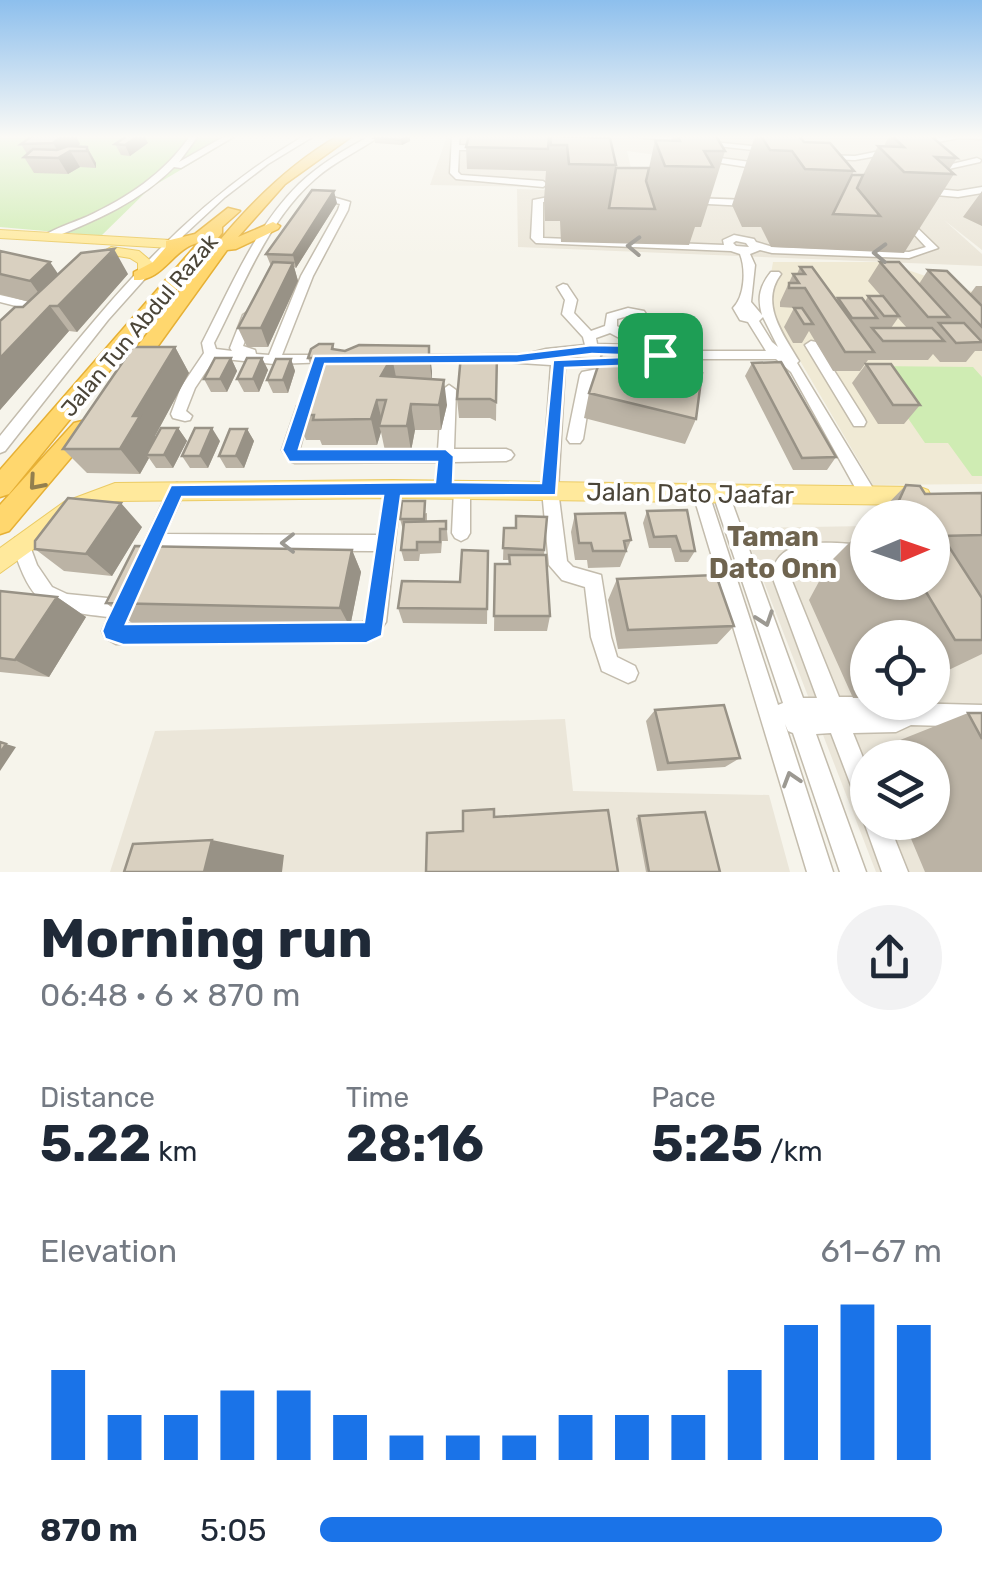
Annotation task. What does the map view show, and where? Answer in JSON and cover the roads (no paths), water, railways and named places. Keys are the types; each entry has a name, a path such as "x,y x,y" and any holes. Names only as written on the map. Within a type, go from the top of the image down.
{"highway":[{"name":"Jalan Tun Abdul Razak","path":"0,487 68,412 234,210 267,177"},
{"name":"Jalan Tun Abdul Razak","path":"0,523 106,400 219,252 284,177"},
{"path":"136,274 158,265 173,241 206,234 234,210"},
{"path":"219,252 272,226"},
{"path":"239,242 260,247"}],"main road":[{"path":"0,236 60,234 173,241"},
{"path":"0,236 134,254 145,262 136,274"},
{"name":"Jalan Dato Jaafar","path":"0,562 72,509 105,493 453,489 944,496"}],"street":[{"path":"60,234 111,210 155,177"},
{"path":"173,241 247,177"},
{"path":"185,416 178,414 179,404 211,353 208,343 251,274 260,247 295,194 315,177"},
{"path":"457,177 543,184"},
{"path":"911,188 958,194 982,190"},
{"path":"276,356 307,276 345,202 339,198 295,194"},
{"path":"584,198 540,197 536,238 549,242 909,254 933,248 895,210"},
{"path":"679,200 754,203"},
{"path":"744,248 750,264 745,303 757,316 753,320 767,345 796,368"},
{"path":"0,447 8,427 136,274"},
{"path":"774,274 765,288 764,304 868,496"},
{"path":"288,276 307,276"},
{"path":"563,288 571,300 568,314 593,345"},
{"path":"0,298 52,311"},
{"path":"256,299 236,348 276,356 314,374"},
{"path":"38,324 62,300"},
{"path":"558,364 593,345 611,328"},
{"path":"517,358 593,345 644,350 681,361 780,355"},
{"path":"811,345 859,422"},
{"path":"211,353 276,356"},
{"path":"398,359 517,358 558,364 646,360 660,355"},
{"path":"339,359 314,374 290,450 295,457 506,455"},
{"path":"558,364 550,490 558,565 568,574 604,581 601,637 608,664 628,674"},
{"path":"575,439 587,375 594,372 654,376"},
{"path":"807,386 836,385"},
{"path":"449,390 446,456 461,534"},
{"path":"177,490 112,631 116,634 367,632 376,622 393,489"},
{"path":"711,494 799,716 853,872"},
{"path":"711,494 820,872"},
{"path":"153,542 386,543"},
{"path":"22,544 36,588 49,598 122,608"},
{"path":"850,553 796,554 782,565 785,590 850,756"},
{"path":"773,718 834,716 896,722 910,714 982,716"},
{"path":"883,840 895,872"}],"district":[{"name":"Taman Dato Onn","path":"773,552"}]}
